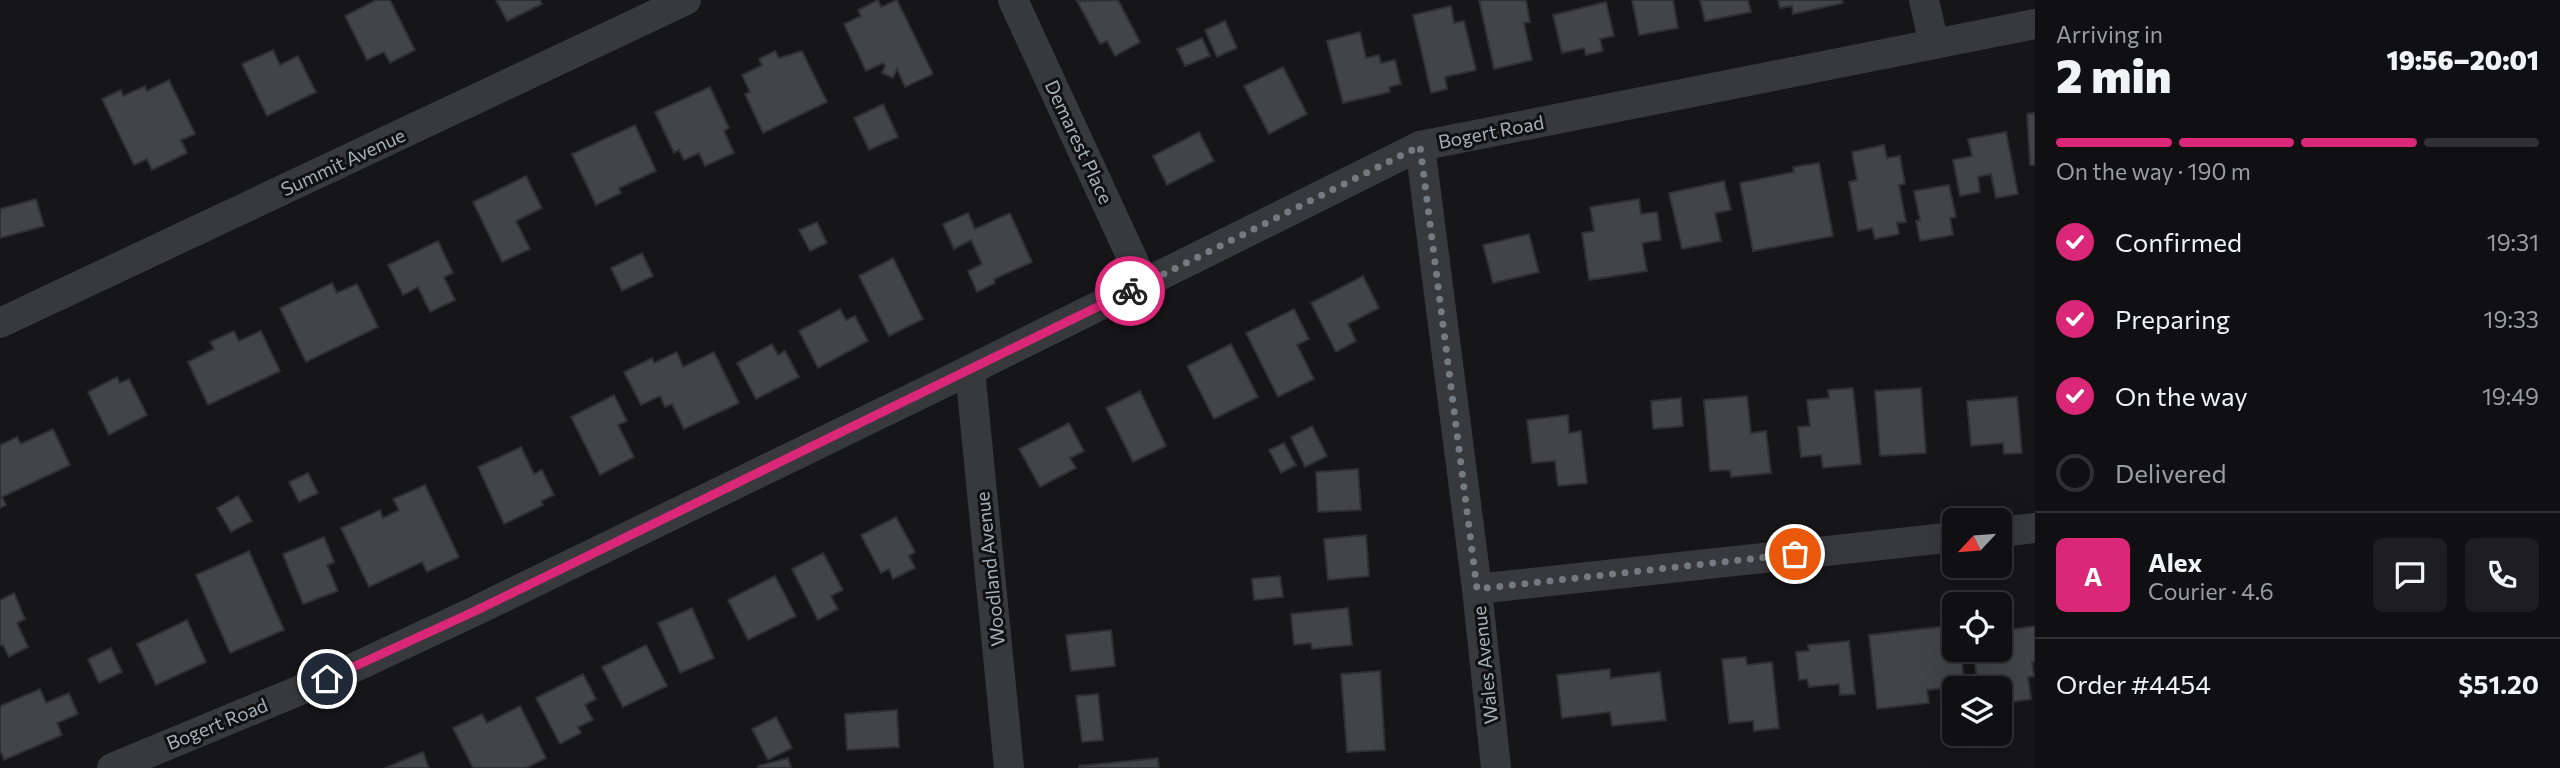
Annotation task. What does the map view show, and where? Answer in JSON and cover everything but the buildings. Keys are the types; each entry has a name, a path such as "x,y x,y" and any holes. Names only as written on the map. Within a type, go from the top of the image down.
{"street":[{"name":"Summit Avenue","path":"0,323 686,0"},
{"name":"Demarest Place","path":"1013,0 1144,284"},
{"path":"1924,0 1934,44"},
{"name":"Bogert Road","path":"112,768 351,669 970,370 1420,146 2035,24"},
{"name":"Wales Avenue","path":"1420,146 1477,589 1496,768"},
{"name":"Woodland Avenue","path":"970,370 1009,768"},
{"path":"2012,531 2035,528"},
{"path":"1477,589 1942,538"}],"way so far":[{"path":"1130,291 1420,146 1477,589 1795,554"}],"route":[{"path":"327,679 473,612 1130,291"}]}
